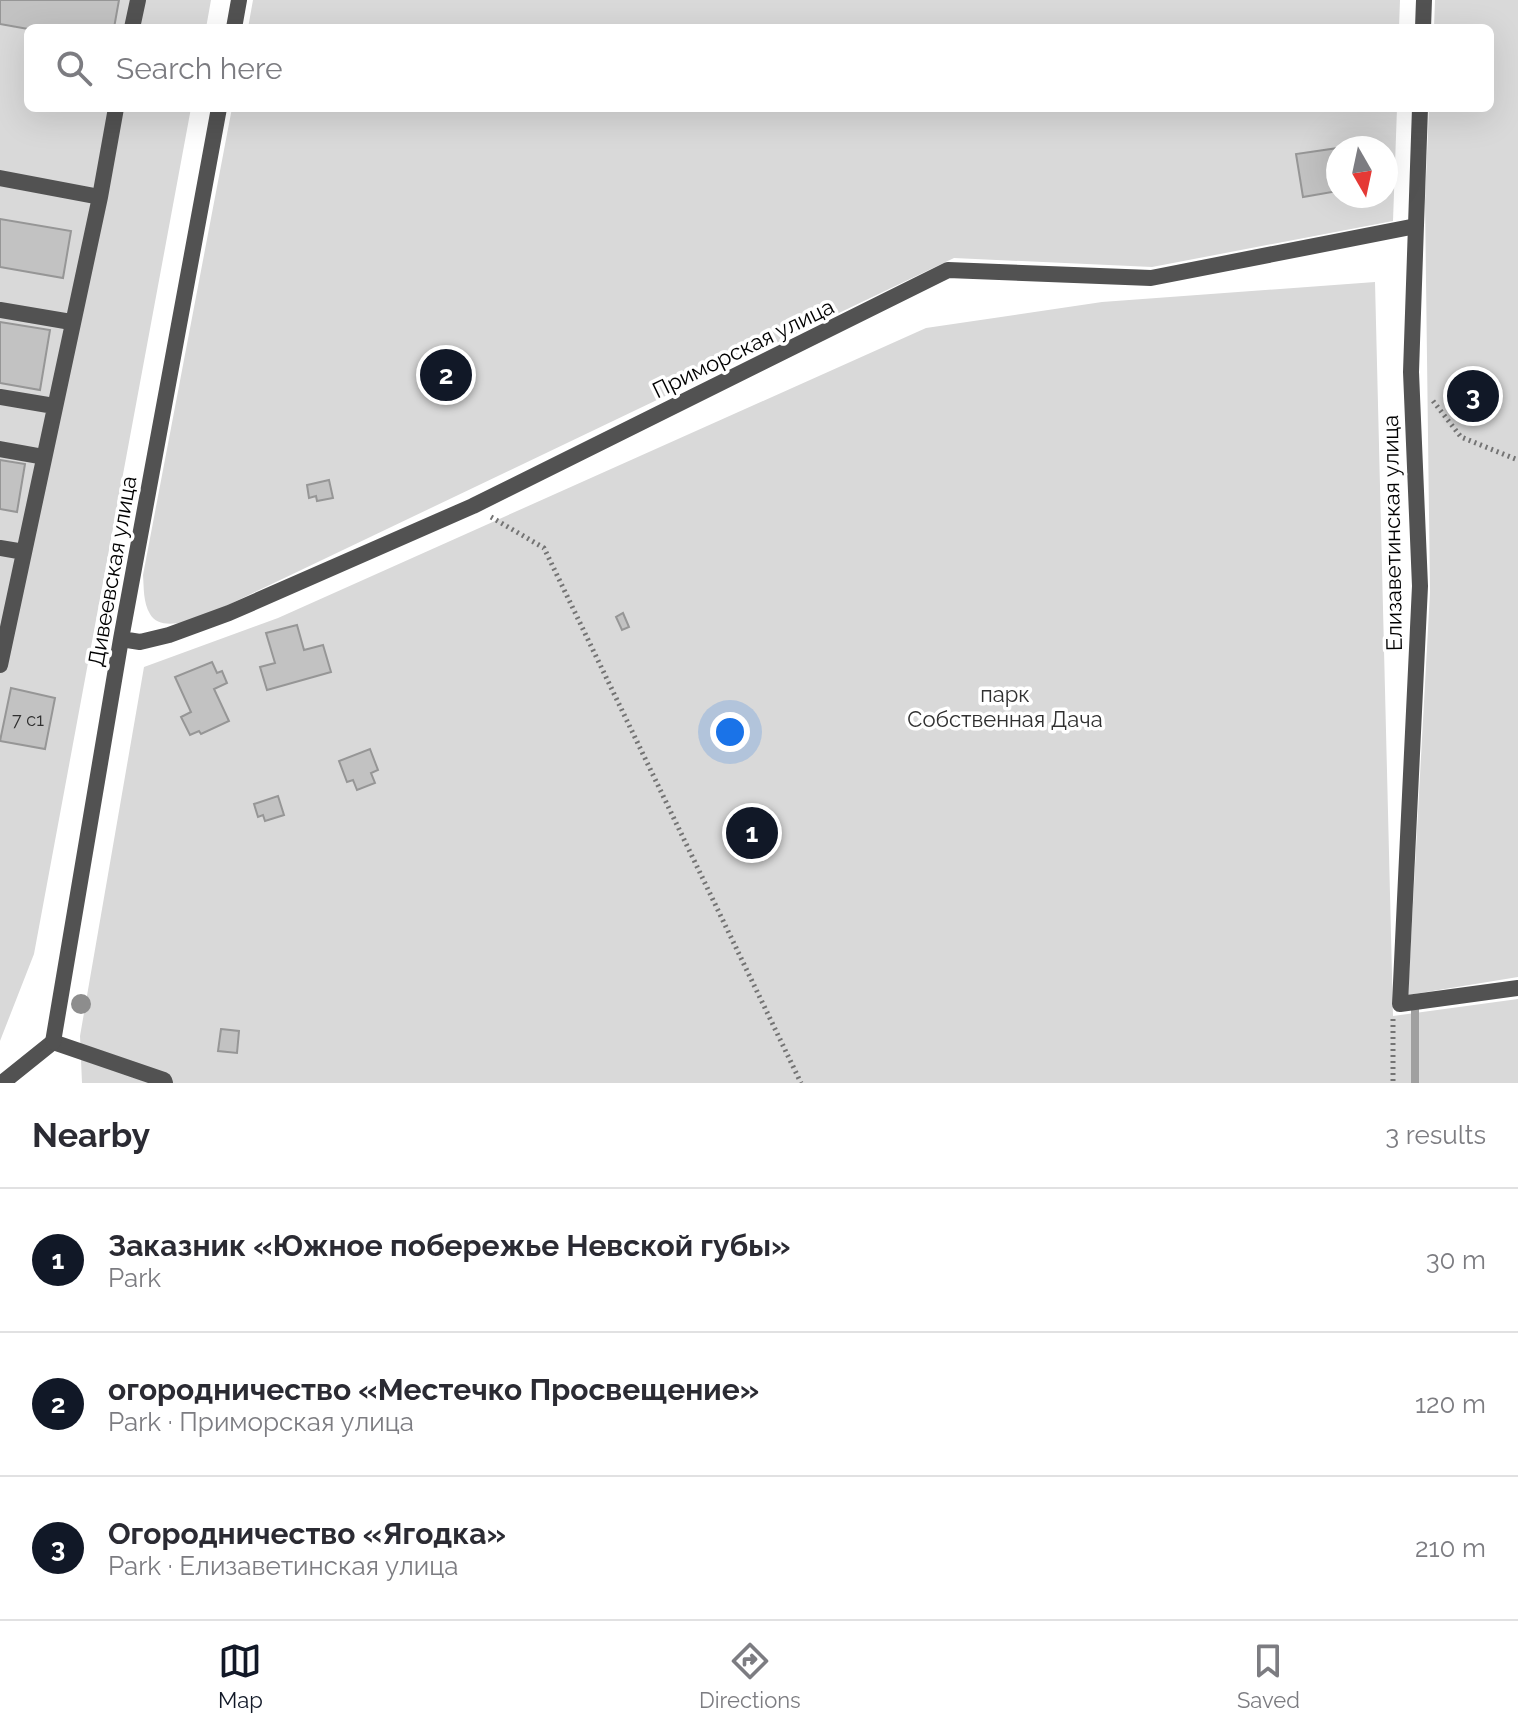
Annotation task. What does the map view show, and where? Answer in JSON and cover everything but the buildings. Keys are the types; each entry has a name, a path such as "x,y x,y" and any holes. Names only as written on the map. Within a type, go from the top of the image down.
{"street":[{"path":"133,24 138,0"},
{"path":"235,24 239,0"},
{"path":"1423,24 1424,0"},
{"path":"0,665 115,112"},
{"name":"Дивеевская улица","path":"53,1042 121,639 218,112"},
{"name":"Елизаветинская улица","path":"1400,1004 1420,586 1411,372 1420,112"},
{"path":"0,178 100,197"},
{"name":"Приморская улица","path":"121,639 140,642 154,639 229,613 473,506 948,270 1151,278 1416,226"},
{"path":"0,310 71,322"},
{"path":"0,397 54,406"},
{"path":"0,449 44,457"},
{"path":"0,548 24,552"},
{"path":"1400,1004 1518,988"},
{"path":"2,1083 53,1042 164,1080 165,1083"}],"path":[{"path":"1411,372 1461,437 1518,460"},
{"path":"473,506 544,548 801,1083"},
{"path":"1393,1083 1392,1020 1400,1004"}],"green space":[{"path":"0,0 211,0 207,24 24,24 24,112 190,112 34,954 0,1041"},
{"path":"253,0 1400,0 1399,24 249,24"},
{"path":"1435,0 1518,0 1518,977 1408,995 1430,592 1425,201 1429,112 1494,112 1494,24 1434,24"},
{"path":"231,112 1397,112 1396,136 1326,136 1326,208 1393,208 1393,221 1152,267 954,258 228,605 187,621 165,623 156,621 146,605 143,575"},
{"name":"парк Собственная Дача","path":"1375,282 1393,1016 1518,999 1518,1083 82,1083 80,1036 144,667 278,618 926,328 1102,302"}],"waterway":[{"path":"1415,1008 1415,1083"}],"place":[{"name":"огородничество «Местечко Просвещение»","path":"446,375"},
{"name":"Огородничество «Ягодка»","path":"1473,396"},
{"name":"Заказник «Южное побережье Невской губы»","path":"752,833"}]}
